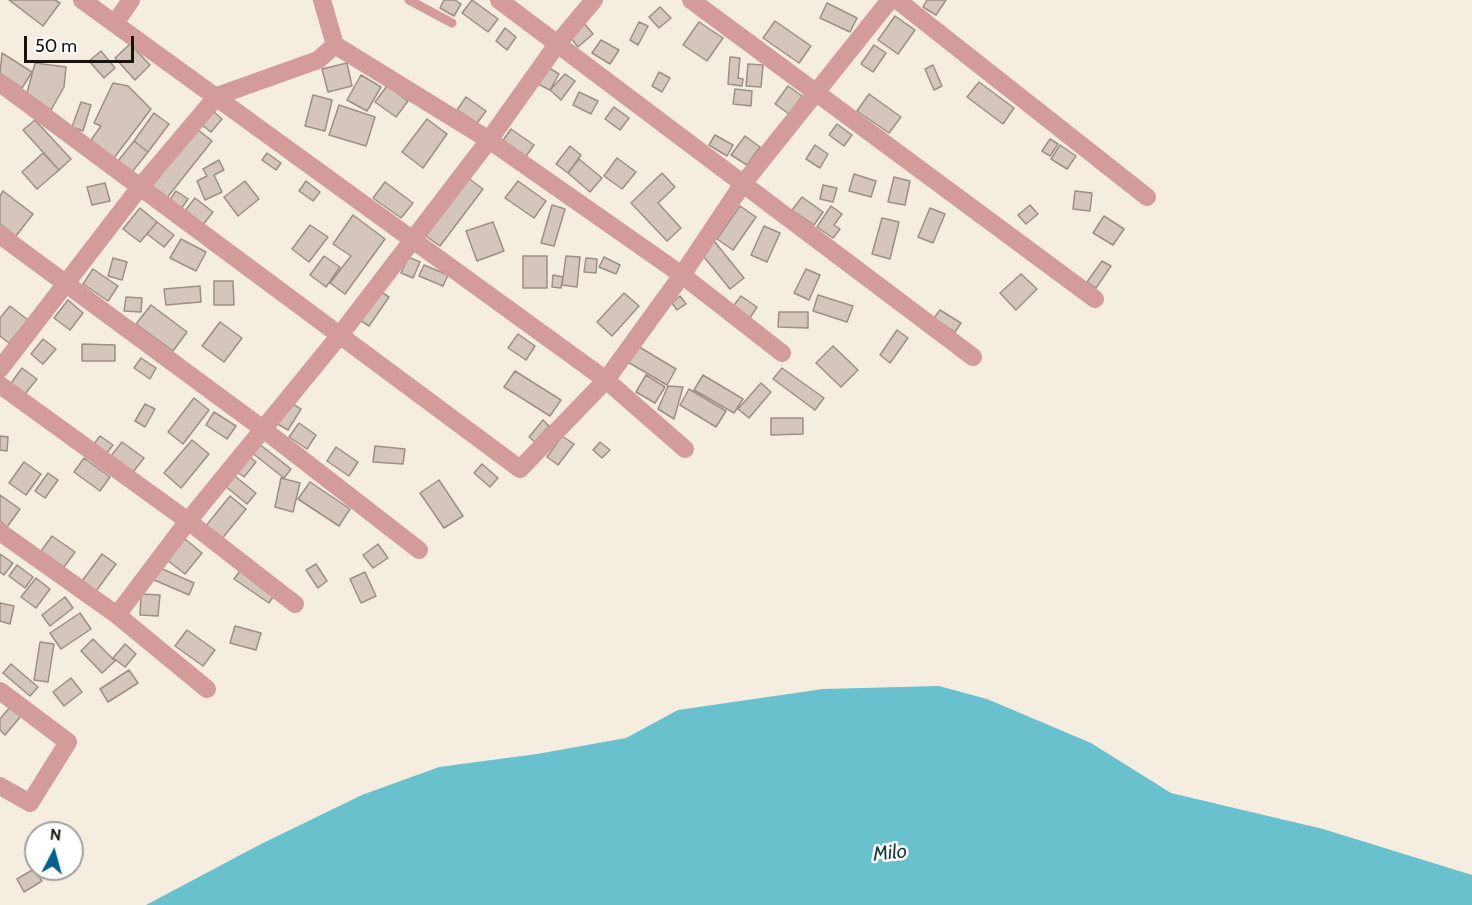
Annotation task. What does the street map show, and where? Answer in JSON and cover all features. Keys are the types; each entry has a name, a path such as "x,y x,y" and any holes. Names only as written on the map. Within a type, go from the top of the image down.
{"street":[{"path":"82,0 606,380 685,449"},
{"path":"115,23 131,0"},
{"path":"322,0 334,45 489,140 682,275 782,352"},
{"path":"499,0 742,186 973,357"},
{"path":"117,615 188,520 340,335 489,140 558,43 594,0"},
{"path":"692,0 1095,300"},
{"path":"0,83 520,470 606,380 682,275 742,186 890,0"},
{"path":"897,0 1148,197"},
{"path":"0,369 140,187 217,96 318,60 334,45"},
{"path":"0,235 263,429 419,550"},
{"path":"0,385 188,520 295,604"},
{"path":"0,532 117,615 207,689"},
{"path":"0,691 68,742 30,802 0,786"}],"lane":[{"path":"409,0 452,23"}],"water":[{"name":"Milo","path":"939,686 987,699 1091,743 1171,793 1323,829 1472,875 1472,905 146,905 261,844 362,795 439,767 537,754 626,738 678,710 823,689"}],"building":[{"path":"9,0 55,0 60,3 43,26"},
{"path":"444,0 455,0 461,4 454,16 440,8"},
{"path":"472,0 498,19 488,32 462,13"},
{"path":"927,0 946,0 936,15 923,7"},
{"path":"827,3 857,18 850,32 820,18"},
{"path":"660,7 671,18 659,28 649,17"},
{"path":"895,16 915,30 898,54 878,40"},
{"path":"775,21 811,46 799,63 763,38"},
{"path":"583,22 593,34 578,47 568,34"},
{"path":"639,22 648,26 638,45 630,40"},
{"path":"699,22 723,38 707,61 683,45"},
{"path":"505,28 516,37 507,50 496,41"},
{"path":"601,40 619,50 610,64 592,53"},
{"path":"130,44 150,65 135,80 115,58"},
{"path":"874,45 886,53 873,72 861,64"},
{"path":"101,51 115,68 104,78 89,61"},
{"path":"2,53 32,72 22,88 0,73"},
{"path":"730,57 740,58 738,78 743,79 742,86 728,84"},
{"path":"35,63 66,67 64,87 51,110 27,93"},
{"path":"347,63 352,86 328,92 322,69"},
{"path":"748,64 763,65 761,87 746,86"},
{"path":"933,65 942,86 934,90 925,69"},
{"path":"546,66 559,74 550,90 536,83"},
{"path":"659,72 670,78 662,92 652,86"},
{"path":"565,74 575,81 561,100 550,90"},
{"path":"361,75 381,87 367,111 347,100"},
{"path":"979,82 1014,108 1003,124 967,97"},
{"path":"113,83 128,86 151,109 114,158 91,140 101,126 94,123"},
{"path":"387,86 408,101 396,117 375,102"},
{"path":"788,86 802,96 789,114 775,104"},
{"path":"735,89 752,91 751,106 733,104"},
{"path":"579,92 598,101 591,114 573,105"},
{"path":"869,94 901,117 889,133 857,111"},
{"path":"313,95 332,100 325,131 305,126"},
{"path":"466,97 486,111 477,123 457,110"},
{"path":"81,102 91,105 83,131 72,127"},
{"path":"339,105 375,117 366,146 329,135"},
{"path":"614,107 629,118 620,130 605,119"},
{"path":"213,111 222,119 211,132 202,125"},
{"path":"154,113 169,124 148,152 134,141"},
{"path":"427,119 447,134 423,168 402,152"},
{"path":"35,120 71,159 59,170 23,130"},
{"path":"837,124 852,135 844,146 829,135"},
{"path":"197,129 212,141 166,199 151,187"},
{"path":"511,129 534,145 524,159 501,143"},
{"path":"715,135 733,145 727,156 709,145"},
{"path":"745,136 760,147 747,165 731,155"},
{"path":"1050,139 1058,144 1050,156 1042,151"},
{"path":"134,141 148,152 132,172 118,161"},
{"path":"815,145 828,154 820,168 806,159"},
{"path":"1060,145 1076,156 1067,169 1051,159"},
{"path":"570,146 581,155 568,173 556,164"},
{"path":"43,153 59,170 37,189 22,172"},
{"path":"267,153 281,163 276,170 262,160"},
{"path":"617,158 636,172 622,189 604,176"},
{"path":"579,159 602,178 590,192 568,173"},
{"path":"219,160 224,170 214,175 222,192 205,200 197,181 207,176 203,169"},
{"path":"662,173 675,187 658,203 681,228 667,241 631,203"},
{"path":"854,174 876,181 871,197 849,191"},
{"path":"464,175 483,189 440,246 420,232"},
{"path":"894,177 910,181 905,205 888,202"},
{"path":"245,181 259,199 238,216 224,197"},
{"path":"306,181 320,192 313,201 299,191"},
{"path":"518,181 546,201 534,218 505,198"},
{"path":"385,182 413,203 401,218 373,198"},
{"path":"105,183 110,201 92,205 87,187"},
{"path":"823,185 837,188 833,202 820,199"},
{"path":"3,191 33,214 16,236 0,224 0,196"},
{"path":"176,191 188,199 181,209 169,201"},
{"path":"1075,191 1092,193 1090,211 1073,209"},
{"path":"802,197 823,212 814,225 792,210"},
{"path":"195,198 213,212 202,226 184,212"},
{"path":"552,205 565,209 554,246 541,243"},
{"path":"1030,205 1038,214 1026,224 1018,215"},
{"path":"740,206 756,217 733,250 717,239"},
{"path":"831,206 842,214 834,225 840,229 833,238 817,227"},
{"path":"140,208 157,222 140,242 123,229"},
{"path":"930,208 945,214 933,243 918,237"},
{"path":"353,215 385,239 345,294 330,283 351,256 333,244"},
{"path":"1104,216 1124,229 1113,245 1093,233"},
{"path":"882,218 899,222 890,259 872,254"},
{"path":"157,222 174,235 164,247 147,234"},
{"path":"493,222 504,251 477,261 466,231"},
{"path":"310,225 328,237 309,262 292,249"},
{"path":"764,226 780,233 767,262 751,255"},
{"path":"181,239 206,252 196,271 170,258"},
{"path":"714,241 744,278 730,289 700,252"},
{"path":"324,256 340,267 326,287 310,275"},
{"path":"523,256 547,256 547,288 523,288"},
{"path":"566,256 580,257 577,287 562,285"},
{"path":"408,257 420,262 413,278 401,273"},
{"path":"604,257 620,265 616,274 599,267"},
{"path":"113,258 127,262 122,280 108,276"},
{"path":"586,258 597,259 596,273 584,272"},
{"path":"1102,261 1111,266 1096,288 1087,282"},
{"path":"424,265 448,275 443,286 419,276"},
{"path":"93,269 118,286 108,301 83,284"},
{"path":"806,269 820,275 809,300 794,293"},
{"path":"1021,274 1037,289 1016,310 1000,293"},
{"path":"553,275 563,277 561,288 552,287"},
{"path":"214,281 233,281 234,305 214,305"},
{"path":"200,286 201,302 166,305 164,289"},
{"path":"375,288 389,297 369,326 355,317"},
{"path":"624,293 639,306 612,336 597,322"},
{"path":"818,295 853,306 847,322 813,311"},
{"path":"680,296 686,304 677,310 672,303"},
{"path":"741,296 757,307 748,321 731,309"},
{"path":"126,297 142,298 141,312 124,311"},
{"path":"68,300 83,313 70,330 54,318"},
{"path":"151,305 187,332 173,351 136,324"},
{"path":"10,306 28,320 9,343 0,336 0,318"},
{"path":"940,310 961,323 955,332 934,318"},
{"path":"779,312 808,312 808,328 778,327"},
{"path":"220,322 242,338 224,362 202,346"},
{"path":"897,330 908,338 890,363 880,355"},
{"path":"518,334 535,346 526,360 508,348"},
{"path":"43,339 56,349 43,364 31,354"},
{"path":"82,344 115,345 115,361 82,361"},
{"path":"636,345 676,369 667,385 626,361"},
{"path":"833,346 858,370 841,387 816,363"},
{"path":"141,358 156,368 150,379 134,368"},
{"path":"22,368 37,379 25,394 11,383"},
{"path":"782,368 824,398 815,410 773,379"},
{"path":"515,371 561,400 550,416 504,387"},
{"path":"646,375 665,387 655,403 636,392"},
{"path":"703,375 743,399 734,413 694,390"},
{"path":"761,383 771,392 749,418 738,409"},
{"path":"668,386 683,387 674,419 658,409"},
{"path":"689,389 726,411 716,427 680,405"},
{"path":"194,398 209,410 183,444 168,432"},
{"path":"289,402 301,409 288,430 276,423"},
{"path":"145,404 155,409 145,427 135,421"},
{"path":"214,412 236,426 227,439 206,425"},
{"path":"771,418 803,418 803,434 771,435"},
{"path":"543,420 549,426 535,442 529,437"},
{"path":"299,423 316,435 307,449 289,437"},
{"path":"0,436 8,437 7,451 0,450"},
{"path":"100,436 113,445 106,454 93,445"},
{"path":"562,436 574,444 558,465 547,457"},
{"path":"192,440 209,454 181,488 164,473"},
{"path":"122,442 144,458 133,472 111,456"},
{"path":"600,442 610,450 602,458 593,450"},
{"path":"258,443 291,469 284,478 251,452"},
{"path":"375,446 405,449 403,464 373,462"},
{"path":"336,447 358,462 349,476 327,461"},
{"path":"247,455 256,462 244,477 235,470"},
{"path":"84,458 110,477 100,491 74,472"},
{"path":"24,462 41,474 26,495 9,483"},
{"path":"482,464 498,478 490,487 474,473"},
{"path":"48,473 58,480 45,498 35,491"},
{"path":"232,474 256,493 247,504 224,485"},
{"path":"281,478 300,483 293,512 275,507"},
{"path":"439,480 463,516 444,528 420,493"},
{"path":"310,482 350,509 339,526 298,499"},
{"path":"0,495 20,509 7,527 0,521"},
{"path":"230,496 246,509 221,540 205,527"},
{"path":"52,536 75,552 64,567 41,551"},
{"path":"185,539 202,553 185,574 167,560"},
{"path":"378,544 388,558 373,568 363,555"},
{"path":"0,554 13,563 4,575 0,572"},
{"path":"102,554 116,564 96,591 82,581"},
{"path":"316,564 327,581 318,588 306,570"},
{"path":"17,565 33,577 25,588 9,576"},
{"path":"158,567 194,583 189,595 152,579"},
{"path":"240,571 275,594 269,603 234,579"},
{"path":"365,572 376,596 361,603 350,579"},
{"path":"36,578 50,589 36,608 21,597"},
{"path":"141,594 160,595 158,616 140,615"},
{"path":"65,597 73,608 50,626 42,615"},
{"path":"0,603 14,606 10,624 0,621"},
{"path":"80,613 91,629 61,649 50,633"},
{"path":"235,626 261,633 256,650 230,643"},
{"path":"187,630 215,650 203,666 175,646"},
{"path":"93,639 115,661 102,673 81,651"},
{"path":"40,642 54,644 48,682 34,680"},
{"path":"125,644 136,654 125,667 113,658"},
{"path":"11,664 38,687 30,696 3,673"},
{"path":"129,670 138,683 108,702 100,689"},
{"path":"71,678 82,692 64,706 53,692"},
{"path":"10,707 21,716 5,735 0,730 0,719"},
{"path":"24,875 24,881 42,881 24,892 17,879"}]}
